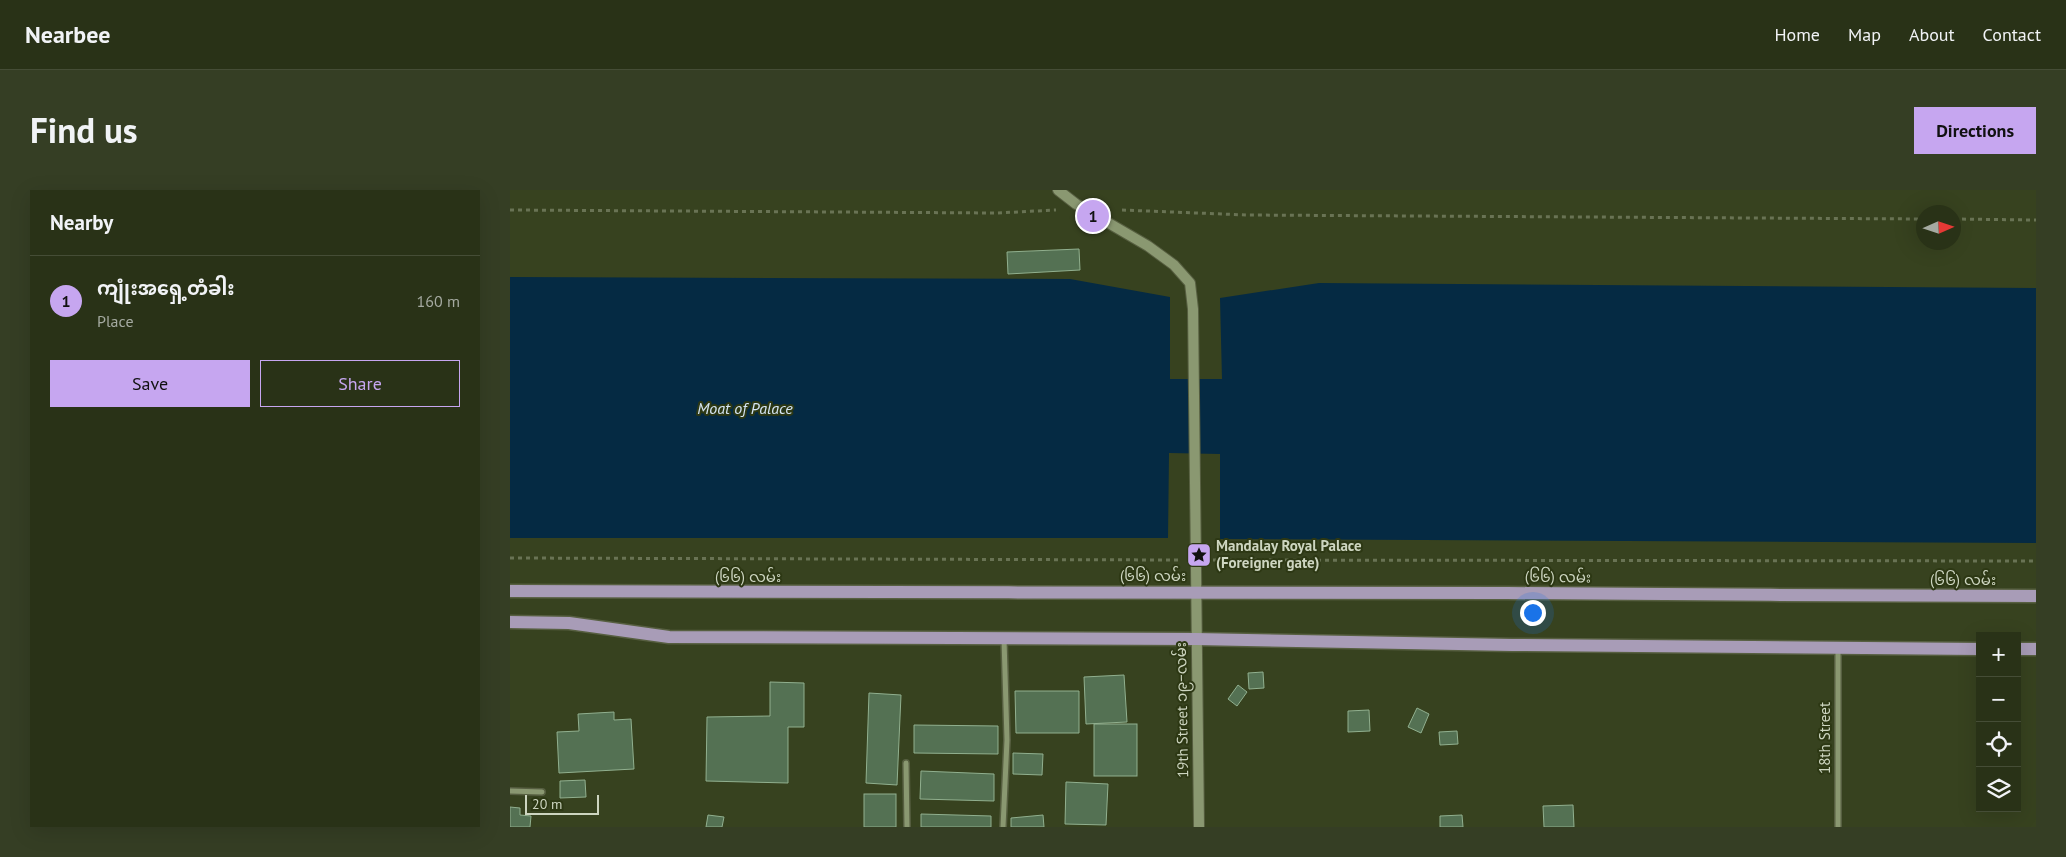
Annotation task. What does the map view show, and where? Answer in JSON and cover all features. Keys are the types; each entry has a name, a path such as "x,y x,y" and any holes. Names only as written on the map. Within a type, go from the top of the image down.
{"main road":[{"name":"(၆၆) လမ်း","path":"510,591 793,594 1196,592 2036,596"},
{"path":"510,622 569,623 669,637 1196,639 1838,649 1976,649"},
{"path":"2021,649 2036,649"}],"street":[{"name":"19th Street ၁၉−လမ်း","path":"1058,190 1084,208 1148,246 1184,275 1190,283 1194,327 1199,827"},
{"path":"1003,827 1006,740 1004,638"},
{"name":"18th Street","path":"1838,649 1838,827"},
{"path":"906,763 907,827"},
{"path":"510,791 542,792"}],"path":[{"path":"510,210 997,213 1084,208 1247,215 1916,219"},
{"path":"1961,219 2036,220"},
{"path":"510,558 2036,561"}],"water":[{"name":"Moat of Palace","path":"510,277 1070,279 1170,297 1170,379 1222,379 1220,298 1319,283 2036,288 2036,543 1220,539 1220,454 1169,453 1168,538 510,538"}],"building":[{"path":"1079,249 1080,270 1008,274 1007,252"},
{"path":"1263,672 1264,688 1249,689 1248,673"},
{"path":"1124,675 1127,722 1086,724 1084,677"},
{"path":"770,682 804,683 804,727 788,727 788,783 706,781 707,717 770,716"},
{"path":"1238,685 1247,692 1237,706 1228,699"},
{"path":"1015,691 1079,691 1079,733 1016,733"},
{"path":"869,693 901,695 897,785 866,783"},
{"path":"1417,708 1429,714 1421,733 1408,727"},
{"path":"1369,710 1370,731 1348,732 1348,711"},
{"path":"614,712 614,720 631,719 634,769 559,773 557,732 579,731 578,714"},
{"path":"1094,724 1137,724 1137,776 1094,776"},
{"path":"914,725 998,726 998,754 914,753"},
{"path":"1457,731 1458,744 1440,745 1439,732"},
{"path":"1013,753 1043,754 1042,775 1013,774"},
{"path":"921,771 994,774 994,801 920,799"},
{"path":"585,780 586,797 560,798 560,781"},
{"path":"1066,782 1108,784 1106,825 1065,824"},
{"path":"864,794 896,794 896,827 864,827"},
{"path":"1573,805 1574,827 1544,827 1543,806"},
{"path":"510,807 520,808 520,815 531,816 530,827 510,827"},
{"path":"921,814 991,816 991,827 921,827"},
{"path":"708,815 724,817 722,827 706,827"},
{"path":"1043,815 1044,827 1011,827 1011,818"},
{"path":"1462,815 1463,827 1440,827 1440,816"}],"place":[{"name":"ကျုံးအရှေ့တံခါး","path":"1093,216"},
{"name":"Mandalay Royal Palace (Foreigner gate)","path":"1199,555"}]}
